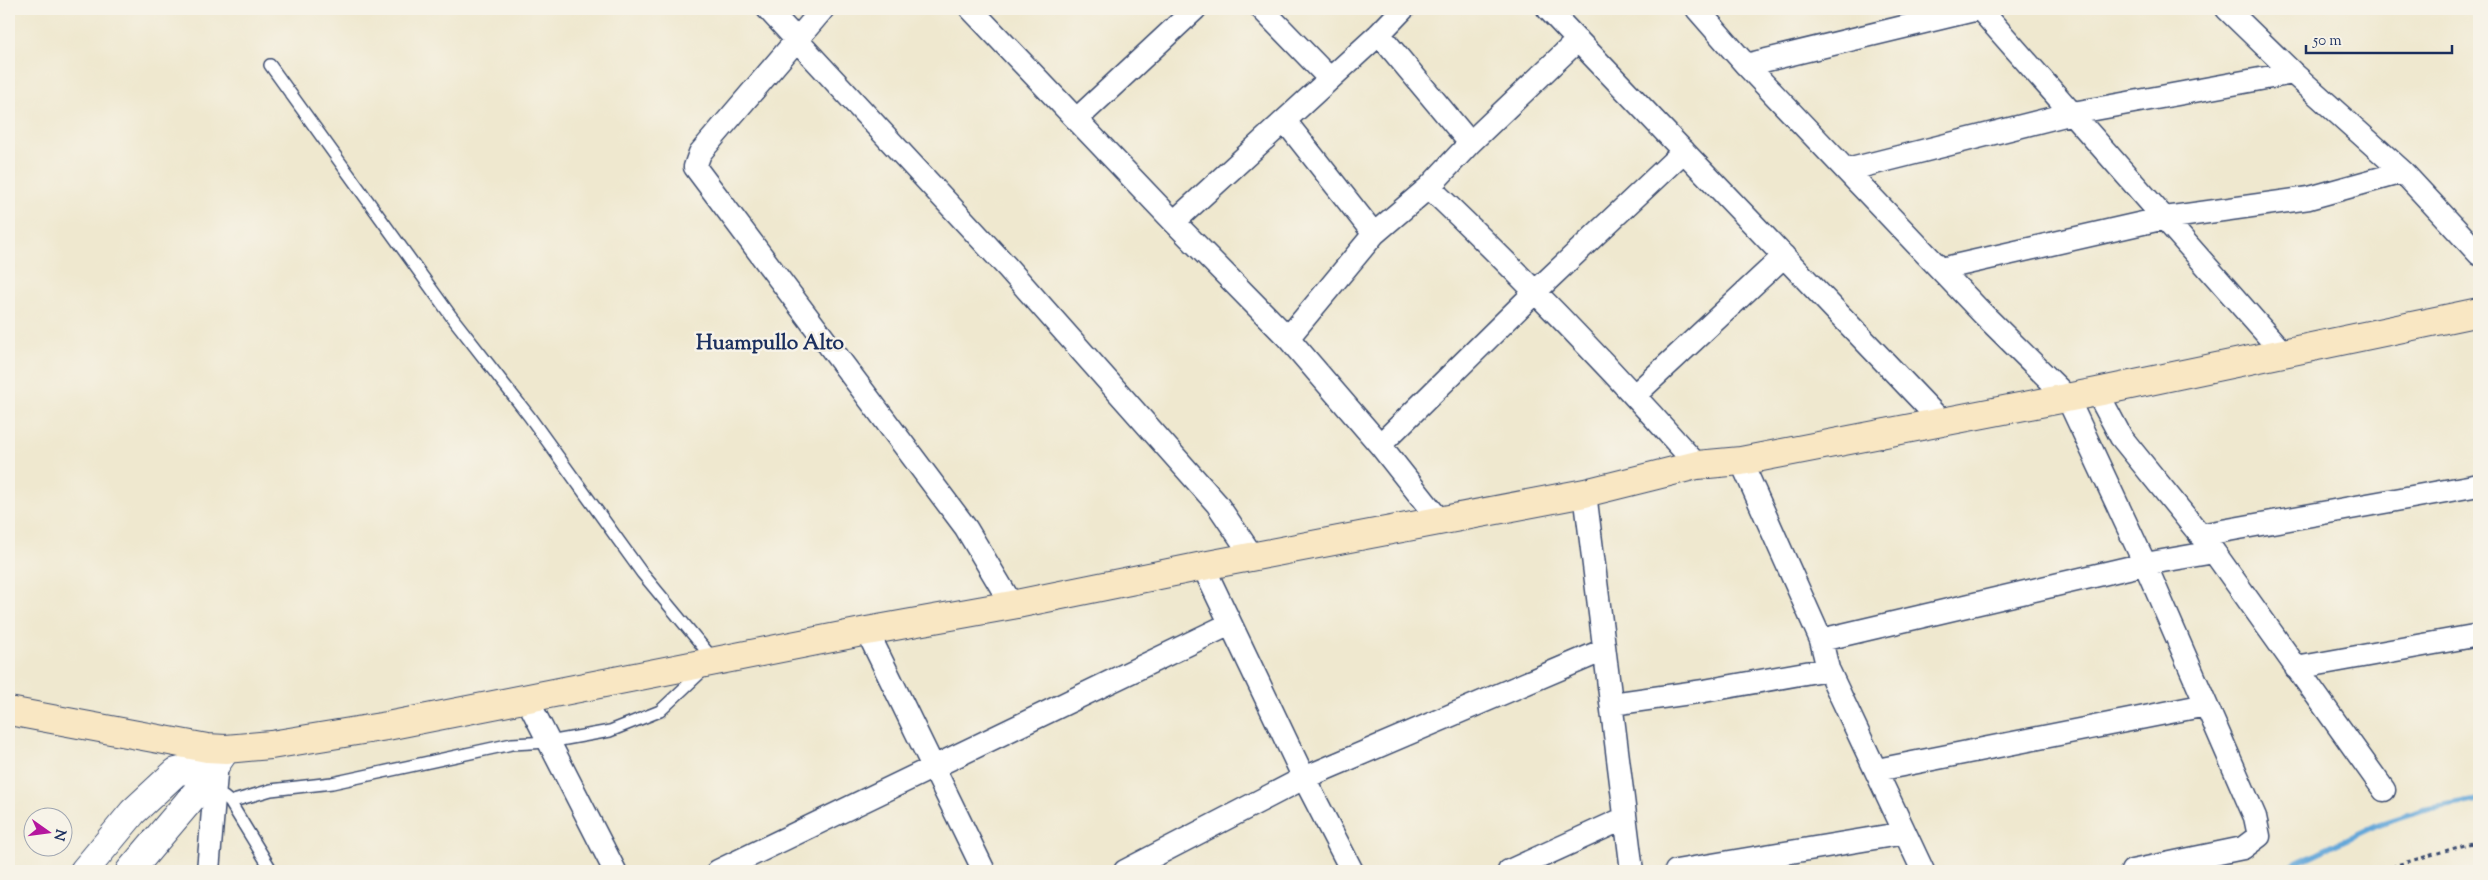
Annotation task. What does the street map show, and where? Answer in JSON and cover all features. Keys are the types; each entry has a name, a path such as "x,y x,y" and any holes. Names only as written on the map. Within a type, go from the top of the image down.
{"main road":[{"path":"9,711 149,738 221,756 271,745 387,726 714,660 1012,605 1253,556 1585,493 1697,465 1740,461 2097,392 2479,312"}],"street":[{"path":"768,9 1008,267 1217,504 1253,556"},
{"path":"823,9 700,153 695,168 966,528 1012,605"},
{"path":"972,9 1174,222 1288,338 1380,445 1440,521"},
{"path":"1077,119 1195,9"},
{"path":"1262,9 1330,79"},
{"path":"1174,222 1379,34 1403,9"},
{"path":"1548,9 1942,422"},
{"path":"1697,9 1746,65 1941,269 2067,397 2146,564 2255,816 2259,836 2243,848 2132,871"},
{"path":"1746,65 1979,9 2073,113 2283,353"},
{"path":"2227,9 2403,172 2479,254"},
{"path":"1379,34 1470,144"},
{"path":"1288,338 1374,234 1429,186 1578,40"},
{"path":"1847,170 2073,113 2294,73"},
{"path":"1285,121 1374,234"},
{"path":"1380,445 1536,290 1684,151"},
{"path":"1941,269 2165,218 2309,198 2403,172"},
{"path":"1429,186 1536,290 1635,395 1697,465"},
{"path":"1635,395 1784,256"},
{"path":"2097,392 2121,437 2214,552 2384,790"},
{"path":"1740,461 1820,640 1828,669 1923,871"},
{"path":"2200,535 2479,486"},
{"path":"1585,493 1632,871"},
{"path":"1820,640 2146,564 2214,552"},
{"path":"1203,566 1304,778 1352,871"},
{"path":"718,871 1230,624"},
{"path":"867,631 984,871"},
{"path":"2296,668 2479,635"},
{"path":"1125,871 1304,778 1604,650"},
{"path":"1612,704 1704,691 1828,669"},
{"path":"526,697 616,871"},
{"path":"1877,770 2206,705"},
{"path":"208,871 223,796 221,756"},
{"path":"84,871 133,812 176,772 221,756"},
{"path":"130,871 196,793 221,756"},
{"path":"1508,871 1625,818"},
{"path":"1676,871 1905,833"}],"lane":[{"path":"270,65 451,316 530,416 642,573 714,660 660,711 610,731 549,742 512,744 332,783 223,796 272,871"}],"path":[{"path":"2376,871 2479,841"}],"waterway":[{"path":"2279,871 2379,824 2422,810 2479,800"}],"district":[{"name":"Huampullo Alto","path":"770,342"}]}
